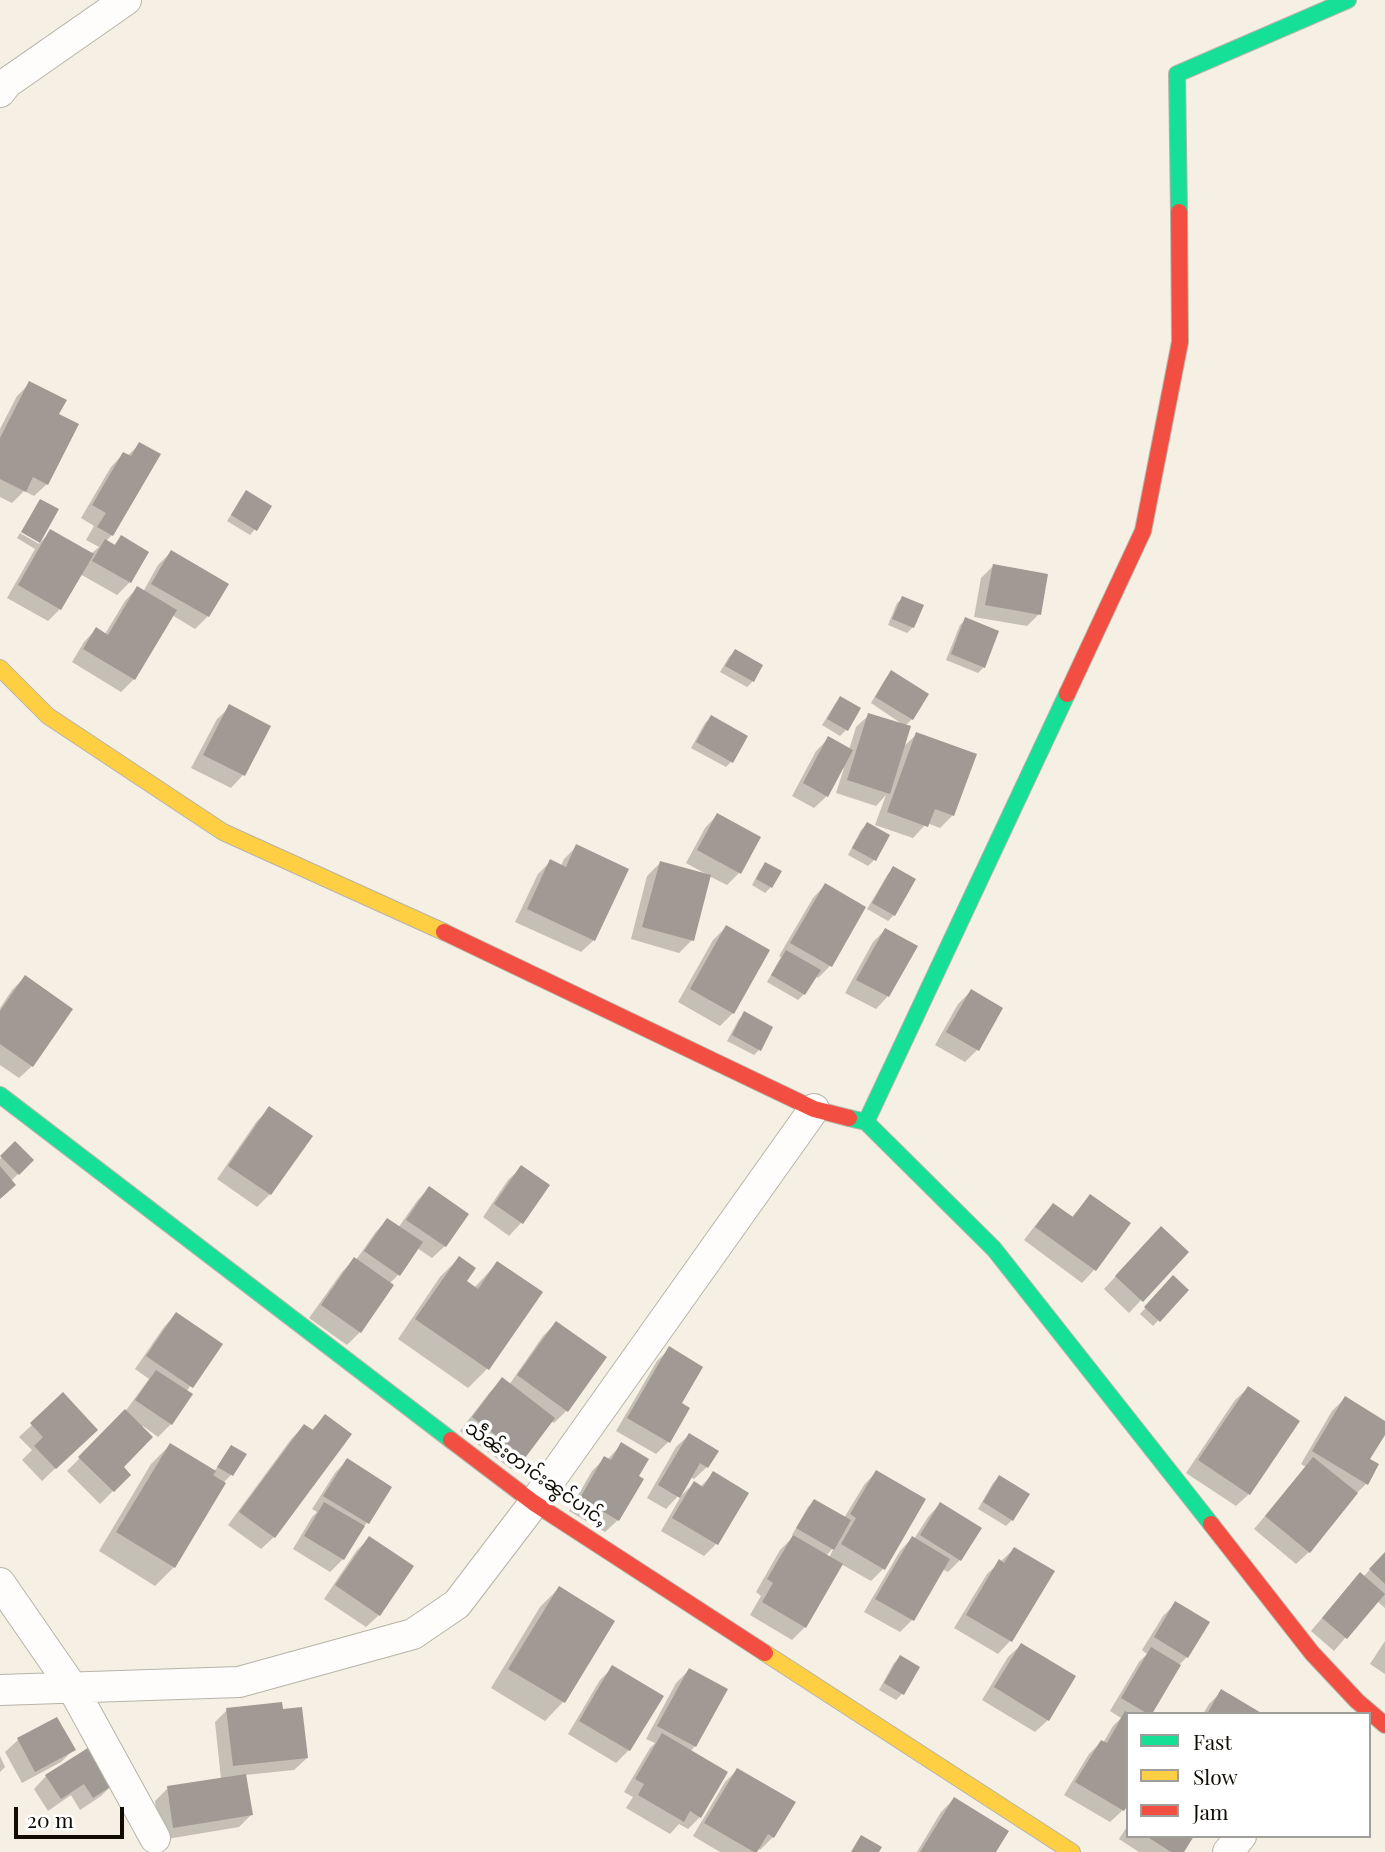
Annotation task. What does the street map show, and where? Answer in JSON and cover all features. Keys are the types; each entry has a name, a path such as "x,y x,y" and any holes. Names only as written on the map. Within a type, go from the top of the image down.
{"street":[{"path":"0,92 7,83 126,0"},
{"path":"866,1122 1143,531 1180,342 1177,74 1348,0"},
{"path":"0,668 48,716 223,832 422,921 814,1109 866,1122 994,1249 1312,1653 1351,1707"},
{"name":"သဵၼ်းတၢင်းၼွင်ပၢင်ႇ","path":"0,1095 534,1503 1072,1852"},
{"path":"0,1690 239,1682 413,1634 457,1604 534,1503 814,1109"},
{"path":"0,1583 72,1687 155,1838"},
{"path":"1228,1852 1239,1838"}],"building":[{"path":"29,381 67,400 59,414 79,424 48,485 33,477 26,492 0,479 0,438"},
{"path":"139,442 161,454 113,536 97,527 106,513 92,505 123,452 131,456"},
{"path":"246,490 272,506 257,531 231,515"},
{"path":"40,499 59,509 40,543 21,532"},
{"path":"50,529 94,554 61,610 18,585"},
{"path":"121,535 149,552 131,583 92,561 105,539 115,545"},
{"path":"171,550 229,584 209,617 151,584"},
{"path":"993,564 1048,574 1041,615 985,605"},
{"path":"137,586 177,610 135,680 83,649 96,627 108,635"},
{"path":"902,596 924,605 914,628 892,619"},
{"path":"965,617 999,631 985,668 951,654"},
{"path":"735,649 763,665 754,682 725,666"},
{"path":"891,670 929,694 913,720 875,697"},
{"path":"840,696 861,708 848,731 827,719"},
{"path":"229,704 271,726 245,776 203,755"},
{"path":"868,713 911,726 890,794 847,780"},
{"path":"711,715 748,736 733,763 696,742"},
{"path":"916,732 977,754 954,816 935,809 928,827 887,812"},
{"path":"828,736 853,750 828,797 803,783"},
{"path":"717,813 761,837 741,874 697,850"},
{"path":"867,822 890,835 876,861 852,848"},
{"path":"576,844 629,869 595,941 527,909 550,859 566,867"},
{"path":"660,861 711,875 694,941 642,927"},
{"path":"765,862 782,871 772,888 756,879"},
{"path":"893,866 916,879 895,916 872,903"},
{"path":"825,883 866,907 832,967 790,943"},
{"path":"726,925 770,950 734,1014 690,989"},
{"path":"885,928 918,946 889,997 856,980"},
{"path":"786,950 821,970 805,995 771,975"},
{"path":"25,975 73,1009 33,1067 0,1044 0,1011"},
{"path":"971,989 1003,1008 979,1051 946,1032"},
{"path":"744,1011 773,1027 761,1051 732,1035"},
{"path":"269,1106 313,1136 271,1195 228,1166"},
{"path":"15,1141 34,1160 19,1175 0,1156"},
{"path":"521,1165 550,1185 523,1224 494,1204"},
{"path":"0,1166 16,1185 0,1199"},
{"path":"429,1186 469,1214 446,1247 406,1220"},
{"path":"1090,1194 1131,1223 1096,1271 1035,1227 1053,1203 1073,1217"},
{"path":"387,1218 423,1242 400,1276 364,1251"},
{"path":"1161,1226 1189,1252 1143,1302 1115,1276"},
{"path":"459,1256 476,1268 467,1281 478,1289 497,1261 543,1292 489,1370 415,1319"},
{"path":"354,1257 394,1285 361,1333 321,1305"},
{"path":"1173,1275 1189,1290 1160,1322 1144,1307"},
{"path":"176,1312 223,1344 193,1388 146,1356"},
{"path":"556,1321 607,1357 568,1412 517,1375"},
{"path":"669,1346 703,1367 682,1403 690,1408 670,1443 627,1418"},
{"path":"156,1370 193,1394 172,1425 135,1400"},
{"path":"502,1377 555,1418 525,1458 472,1417"},
{"path":"1248,1386 1300,1421 1250,1495 1198,1460"},
{"path":"63,1392 98,1430 56,1469 34,1446 43,1437 30,1423"},
{"path":"1345,1396 1385,1421 1385,1435 1370,1459 1379,1464 1368,1485 1312,1451"},
{"path":"125,1409 153,1437 124,1467 131,1475 114,1492 78,1457"},
{"path":"325,1414 352,1434 275,1538 239,1512 304,1424 313,1430"},
{"path":"689,1433 719,1451 708,1468 700,1463 680,1498 658,1485"},
{"path":"621,1442 649,1459 639,1476 644,1479 619,1521 580,1498 604,1456 611,1460"},
{"path":"170,1443 216,1471 213,1475 226,1483 175,1568 116,1532"},
{"path":"231,1445 247,1454 233,1476 217,1467"},
{"path":"1313,1457 1358,1493 1310,1553 1265,1516"},
{"path":"347,1458 392,1487 369,1524 323,1496"},
{"path":"876,1470 926,1499 885,1570 841,1544 856,1518 850,1514"},
{"path":"713,1471 749,1493 718,1545 672,1518 694,1481 703,1487"},
{"path":"999,1475 1030,1494 1013,1521 983,1502"},
{"path":"814,1499 851,1520 834,1550 796,1528"},
{"path":"324,1502 365,1526 344,1560 304,1536"},
{"path":"940,1502 982,1528 961,1561 920,1535"},
{"path":"793,1535 843,1564 806,1628 762,1602 773,1583 767,1579"},
{"path":"369,1536 414,1566 380,1616 335,1585"},
{"path":"912,1536 950,1559 914,1621 875,1599"},
{"path":"1014,1547 1055,1571 1012,1642 966,1615 999,1559 1004,1563"},
{"path":"1385,1552 1385,1584 1369,1569"},
{"path":"1360,1572 1385,1594 1347,1639 1322,1618"},
{"path":"559,1586 615,1621 565,1703 508,1669"},
{"path":"1175,1601 1210,1622 1188,1658 1154,1637"},
{"path":"1021,1643 1076,1676 1049,1721 994,1687"},
{"path":"1151,1647 1181,1665 1153,1712 1145,1712 1121,1698"},
{"path":"900,1655 920,1667 904,1695 884,1683"},
{"path":"612,1665 664,1696 630,1751 579,1721"},
{"path":"689,1668 728,1689 696,1747 657,1726"},
{"path":"1221,1689 1260,1712 1208,1712"},
{"path":"282,1702 283,1709 302,1707 308,1758 233,1766 226,1708"},
{"path":"1125,1711 1124,1811 1075,1782 1101,1740 1107,1743"},
{"path":"57,1717 76,1750 35,1772 17,1738"},
{"path":"662,1733 728,1772 701,1818 690,1811 684,1822 638,1795 644,1784 635,1779"},
{"path":"91,1746 115,1784 93,1798 84,1784 61,1799 45,1775"},
{"path":"737,1768 796,1802 774,1838 768,1834 757,1852 704,1823"},
{"path":"246,1774 253,1815 173,1828 167,1786"},
{"path":"954,1797 1009,1831 996,1852 920,1852"},
{"path":"861,1835 882,1847 879,1852 851,1852"},
{"path":"1149,1838 1193,1838 1184,1852 1171,1852"}],"traffic: fast":[{"path":"1179,212 1177,74 1348,0"},
{"path":"866,1122 1067,694"},
{"path":"0,1095 451,1440"},
{"path":"849,1118 866,1122 994,1249 1211,1524"}],"traffic: slow":[{"path":"0,668 48,716 223,832 444,932"},
{"path":"765,1653 1072,1852"}],"traffic: jam":[{"path":"1067,694 1143,531 1180,342 1179,212"},
{"path":"444,932 814,1109 849,1118"},
{"path":"451,1440 534,1503 765,1653"},
{"path":"1211,1524 1312,1653 1370,1712"},
{"path":"1371,1713 1385,1725"}]}
